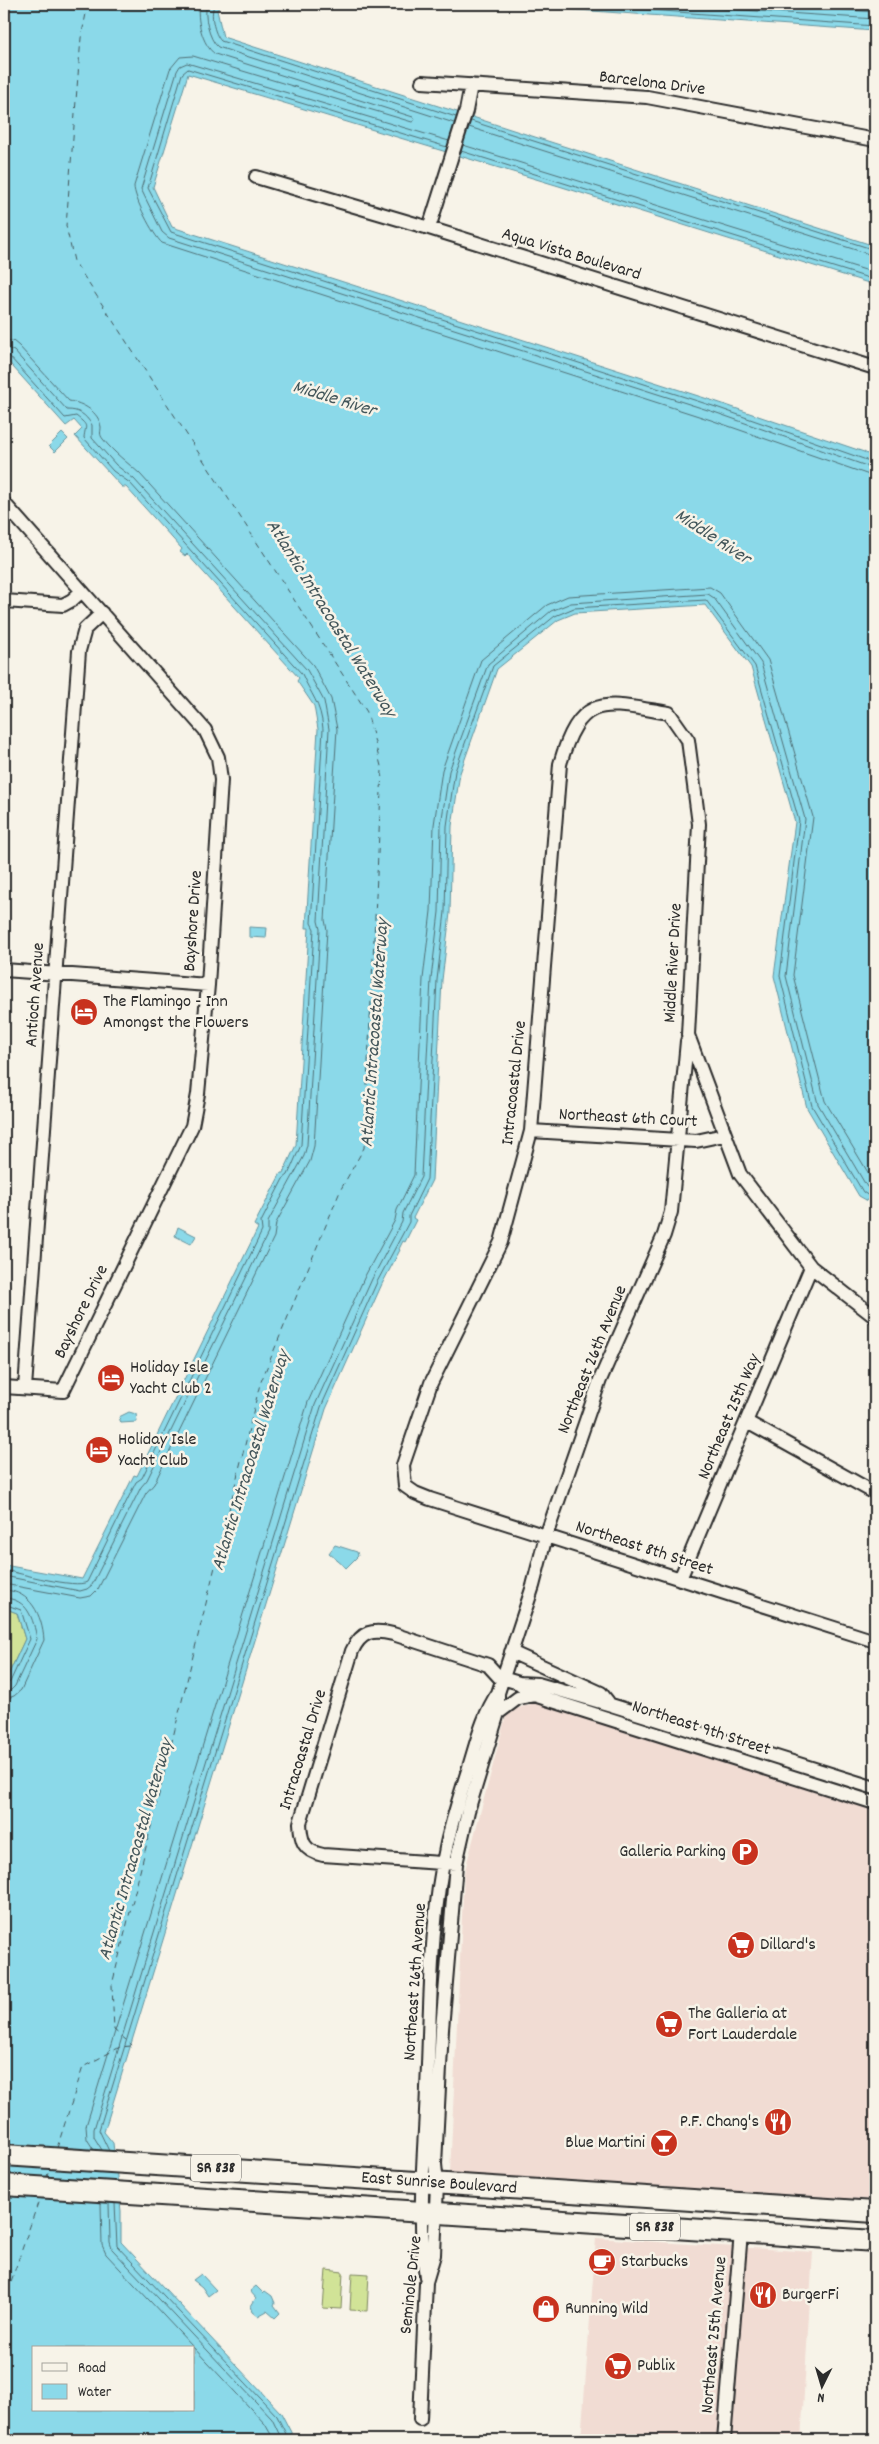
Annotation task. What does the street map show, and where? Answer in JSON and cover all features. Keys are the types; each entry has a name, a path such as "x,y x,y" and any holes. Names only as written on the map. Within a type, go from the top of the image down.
{"main road":[{"name":"East Sunrise Boulevard","path":"4,2154 430,2184 875,2212"},
{"path":"233,2199 267,2188 291,2174"},
{"name":"East Sunrise Boulevard","path":"4,2185 875,2241"},
{"path":"741,2232 753,2217 778,2206"}],"street":[{"name":"Barcelona Drive","path":"422,82 648,97 875,140"},
{"path":"429,228 466,111 471,86"},
{"name":"Aqua Vista Boulevard","path":"256,177 429,228 875,368"},
{"name":"Bayshore Drive","path":"4,503 205,730 218,757 220,791 208,985 198,1094 192,1126 63,1391 25,1388"},
{"path":"4,601 63,605 82,591"},
{"name":"Antioch Avenue","path":"25,1388 79,651 85,629 102,613"},
{"name":"Intracoastal Drive","path":"405,1486 403,1466 428,1392 501,1242 531,1131 560,764 570,733 585,713 611,706 629,707"},
{"name":"Middle River Drive","path":"629,707 669,714 688,740 699,824 688,1035 724,1135 740,1174 811,1267 875,1317"},
{"path":"4,970 208,985"},
{"name":"Northeast 26th Avenue","path":"430,2184 435,2164 450,1863 458,1805 487,1710 498,1693 533,1586 546,1536 600,1380 664,1235 671,1212 688,1035"},
{"name":"Northeast 6th Court","path":"531,1131 679,1140 708,1140 724,1135"},
{"name":"Northeast 25th Way","path":"680,1580 811,1267"},
{"path":"4,1387 25,1388"},
{"path":"747,1422 875,1493"},
{"name":"Northeast 8th Street","path":"405,1486 415,1493 430,1499 875,1641"},
{"name":"Northeast 9th Street","path":"363,1634 374,1631 393,1634 488,1665 503,1678 519,1684 534,1695 875,1803"},
{"name":"Intracoastal Drive","path":"363,1634 352,1651 300,1823 301,1842 306,1848 323,1855 450,1863"},
{"name":"Northeast 9th Street","path":"511,1652 601,1693 611,1705"},
{"name":"Northeast 9th Street","path":"519,1684 538,1684 611,1705 875,1788"},
{"name":"Northeast 26th Avenue","path":"450,1863 498,1713 498,1693"},
{"path":"498,1713 518,1698 534,1695"},
{"name":"Seminole Drive","path":"420,2419 426,2282 434,2255 428,2213 430,2184"},
{"name":"Northeast 25th Avenue","path":"724,2440 741,2232"}],"shaded area":[{"path":"534,1703 875,1808 875,2200 450,2173 464,1874 507,1712"},
{"path":"596,2238 813,2252 801,2440 581,2440"}],"green space":[{"path":"4,1608 17,1613 25,1639 4,1684"},
{"path":"326,2270 343,2272 341,2309 323,2308"},
{"path":"352,2273 369,2274 367,2311 350,2310"}],"water":[{"path":"4,4 222,4 217,10 223,37 875,246 875,285 559,186 188,74 153,187 172,227 717,402 864,452 875,459 875,1205 859,1196 807,1108 774,976 795,822 751,667 705,605 575,613 558,620 497,669 460,773 452,826 450,913 442,980 432,1180 413,1218 416,1220 405,1242 403,1241 382,1284 326,1409 104,2132 113,2143 121,2211 121,2242 281,2413 295,2440 4,2440 4,1684 25,1639 17,1613 4,1608 4,1565 82,1579 134,1475 137,1476 258,1228 254,1225 281,1173 283,1173 296,1145 309,928 306,928 318,729 314,706 297,681 299,678 187,554 185,556 180,552 182,549 126,487 122,487 75,436 82,429 74,420 66,426 4,357"},
{"path":"493,4 875,4 875,31"},
{"path":"62,433 68,439 55,452 49,446"},
{"path":"249,927 267,928 266,938 249,937"},
{"path":"178,1227 196,1236 191,1244 175,1236"},
{"path":"129,1412 136,1414 137,1422 121,1423 119,1417"},
{"path":"335,1545 357,1552 358,1556 346,1568 329,1553"},
{"path":"201,2274 216,2290 208,2296 202,2287 193,2280"},
{"path":"256,2286 263,2293 265,2291 272,2296 274,2305 280,2313 275,2318 267,2311 258,2316 253,2312 251,2306 256,2298 250,2291"}],"ferry route":[{"path":"88,4 81,38 66,226 74,261 367,712 382,770 364,1148 341,1189 260,1384 112,1985 114,2030 132,2045"},
{"path":"57,2148 83,2067 120,2047 131,2046"},
{"path":"46,2179 50,2168"},
{"path":"4,2302 40,2197"}],"place":[{"name":"The Flamingo - Inn Amongst the Flowers","path":"84,1012"},
{"name":"Holiday Isle Yacht Club 2","path":"111,1378"},
{"name":"Holiday Isle Yacht Club","path":"99,1450"},
{"name":"Galleria Parking","path":"745,1852"},
{"name":"Dillard's","path":"741,1945"},
{"name":"The Galleria at Fort Lauderdale","path":"669,2024"},
{"name":"P.F. Chang's","path":"778,2122"},
{"name":"Blue Martini","path":"664,2143"},
{"name":"Starbucks","path":"602,2262"},
{"name":"BurgerFi","path":"763,2295"},
{"name":"Running Wild","path":"546,2309"},
{"name":"Publix","path":"618,2366"}],"water label":[{"name":"Middle River","path":"334,400"},
{"name":"Middle River","path":"712,538"},
{"name":"Atlantic Intracoastal Waterway","path":"330,619"},
{"name":"Atlantic Intracoastal Waterway","path":"376,1033"},
{"name":"Atlantic Intracoastal Waterway","path":"252,1461"},
{"name":"Atlantic Intracoastal Waterway","path":"137,1850"}]}
